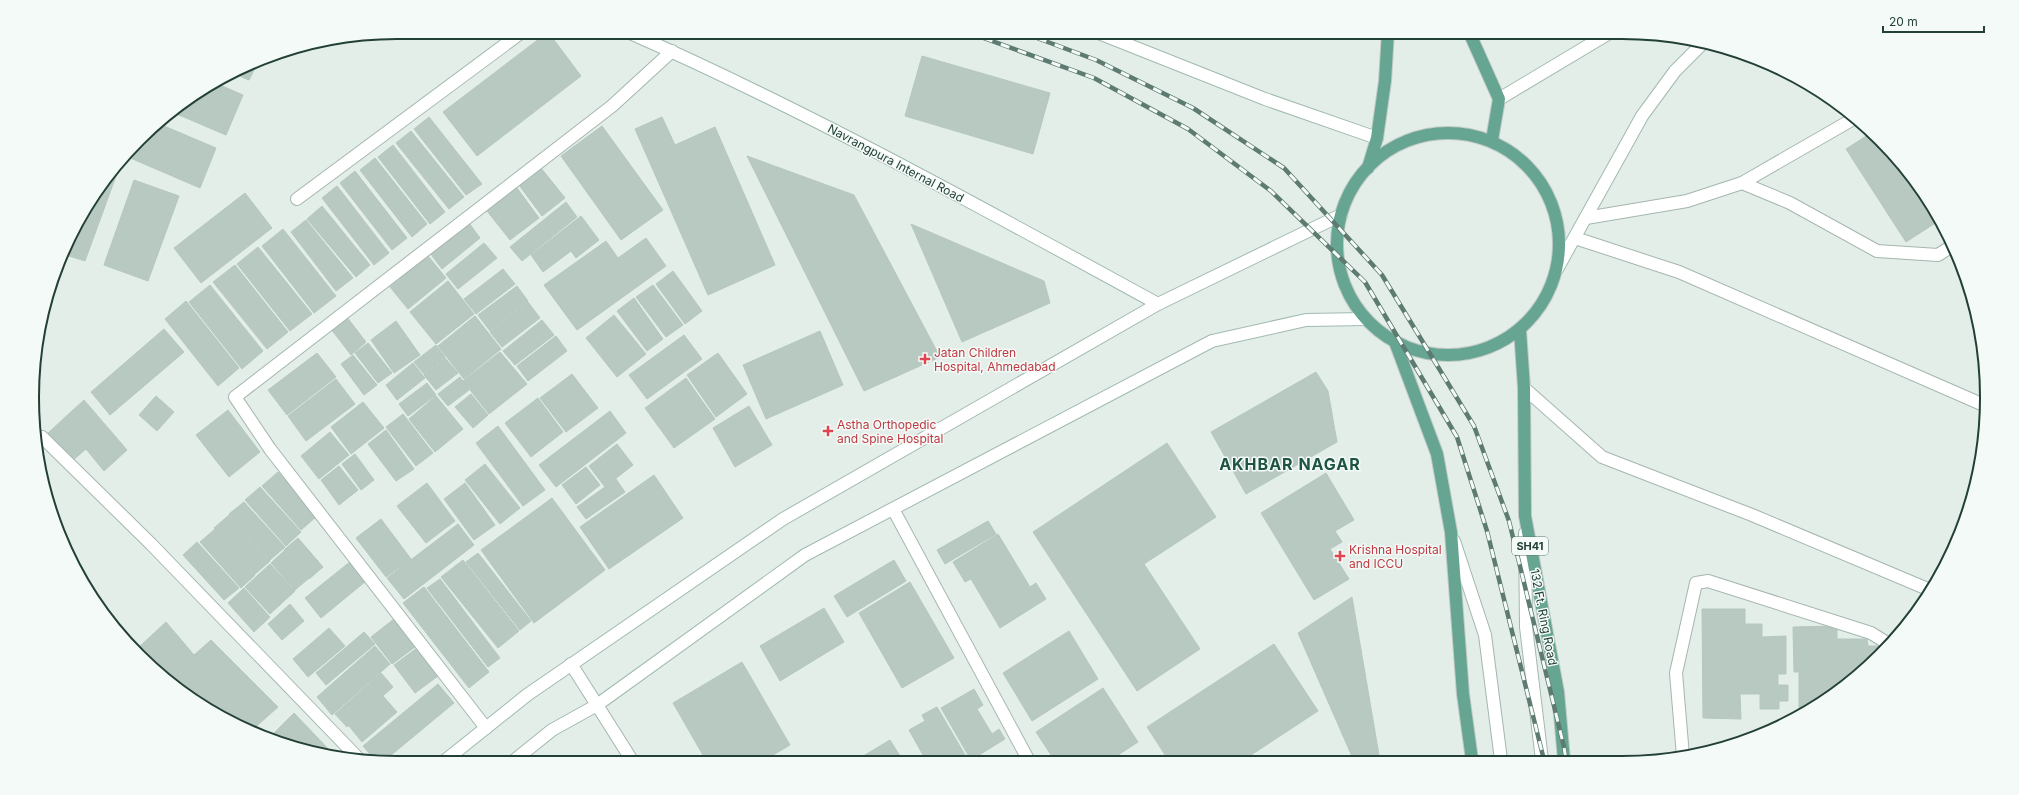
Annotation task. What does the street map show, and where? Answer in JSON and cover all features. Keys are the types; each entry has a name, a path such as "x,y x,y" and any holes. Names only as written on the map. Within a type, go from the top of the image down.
{"main road":[{"path":"1368,168 1377,138 1386,81 1388,39"},
{"path":"1471,39 1499,99 1492,140"},
{"path":"1462,134 1492,140 1528,166 1549,196 1559,232 1557,269 1544,303 1520,330 1492,347 1460,356 1426,354 1395,342 1365,319 1346,288 1338,252 1341,216 1352,190 1368,168 1395,146 1427,135 1462,134"},
{"name":"132 Ft. Ring Road","path":"1520,330 1524,388 1525,516 1558,692 1564,756"},
{"path":"1395,342 1437,454 1451,532 1463,694 1471,756"}],"street":[{"path":"297,199 513,39"},
{"name":"Navrangpura Internal Road","path":"644,39 672,51 854,140 1158,304"},
{"path":"1114,39 1265,99 1377,138"},
{"path":"1499,99 1599,39"},
{"path":"1557,269 1642,116 1674,71 1698,48"},
{"path":"486,728 270,449 235,397 612,106 672,51"},
{"path":"1586,218 1687,200 1742,183 1850,121"},
{"path":"1742,183 1790,203 1877,250 1938,255 1948,249"},
{"path":"451,756 527,695 783,518 1158,304 1341,216"},
{"path":"1575,238 1679,272 1980,403"},
{"path":"520,756 552,730 597,704 805,555 1212,341 1306,320 1365,319"},
{"path":"1524,388 1602,457 1752,515 1925,588"},
{"path":"41,437 146,539 353,753"},
{"path":"893,509 1026,756"},
{"path":"1525,516 1526,627 1542,756"},
{"path":"1451,532 1485,636 1500,756"},
{"path":"1683,750 1676,673 1696,583 1708,581 1871,633 1884,641"},
{"path":"571,664 629,756"}],"building":[{"path":"539,39 553,39 581,76 477,156 443,112"},
{"path":"922,56 1050,93 1033,154 905,116"},
{"path":"255,68 249,80 239,76"},
{"path":"221,85 243,95 226,135 177,114 198,99"},
{"path":"429,117 482,184 466,195 414,129"},
{"path":"662,117 675,145 715,127 775,265 708,295 635,129"},
{"path":"164,126 216,148 200,188 131,158"},
{"path":"602,126 663,210 621,240 561,156"},
{"path":"411,131 464,197 449,209 396,143"},
{"path":"1866,136 1906,179 1920,198 1935,223 1906,242 1846,149"},
{"path":"393,145 445,212 430,224 378,157"},
{"path":"747,156 854,195 940,357 864,391"},
{"path":"375,158 427,224 412,237 360,170"},
{"path":"541,168 565,198 542,216 519,185"},
{"path":"355,171 407,238 392,250 340,183"},
{"path":"116,176 116,176 85,261 68,256 87,218 99,198"},
{"path":"134,180 179,196 148,281 104,265"},
{"path":"337,186 389,253 374,265 322,198"},
{"path":"517,188 539,218 510,240 487,211"},
{"path":"245,193 272,228 201,283 174,248"},
{"path":"566,202 577,217 522,261 510,247"},
{"path":"322,206 370,265 356,277 307,219"},
{"path":"581,216 599,240 576,258 571,251 543,272 531,255"},
{"path":"306,220 353,278 336,291 291,232"},
{"path":"469,223 480,238 442,269 430,253"},
{"path":"911,224 1044,281 1050,303 962,342"},
{"path":"283,229 336,296 314,313 262,246"},
{"path":"646,238 666,266 577,330 544,285 606,241 618,258"},
{"path":"484,243 497,258 458,289 446,274"},
{"path":"258,247 312,314 290,331 237,264"},
{"path":"428,256 446,278 408,309 390,287"},
{"path":"235,265 288,332 267,349 213,282"},
{"path":"503,269 515,284 476,314 464,299"},
{"path":"673,271 702,311 685,324 656,284"},
{"path":"448,281 474,314 436,344 410,312"},
{"path":"210,285 263,351 242,369 189,302"},
{"path":"653,285 683,325 666,337 636,297"},
{"path":"517,286 528,301 490,331 478,315"},
{"path":"634,298 663,339 647,351 617,311"},
{"path":"186,301 239,368 218,386 165,319"},
{"path":"528,302 540,318 502,347 490,332"},
{"path":"614,315 646,354 617,377 586,338"},
{"path":"346,316 366,342 351,355 331,329"},
{"path":"475,316 501,349 464,379 438,346"},
{"path":"542,320 554,335 515,365 503,351"},
{"path":"396,321 420,355 394,373 371,340"},
{"path":"164,329 184,352 110,415 91,392"},
{"path":"820,331 843,385 766,419 743,365"},
{"path":"684,335 702,359 647,399 629,375"},
{"path":"556,336 567,351 528,381 517,366"},
{"path":"368,343 392,373 378,383 355,353"},
{"path":"436,345 445,357 424,374 414,362"},
{"path":"500,352 527,384 489,414 463,381"},
{"path":"317,353 336,377 287,415 268,390"},
{"path":"718,353 747,394 716,417 687,375"},
{"path":"353,355 377,385 364,395 341,364"},
{"path":"445,358 458,373 436,390 424,375"},
{"path":"413,363 425,378 397,400 386,385"},
{"path":"1316,372 1328,391 1337,442 1246,494 1211,432"},
{"path":"572,374 598,408 566,432 540,398"},
{"path":"460,377 469,390 448,406 438,394"},
{"path":"686,378 715,419 674,448 645,408"},
{"path":"336,379 355,404 306,441 288,416"},
{"path":"427,383 436,395 408,416 399,404"},
{"path":"471,394 488,415 473,428 455,407"},
{"path":"156,396 174,412 157,431 139,415"},
{"path":"436,396 463,429 435,452 409,419"},
{"path":"538,398 563,432 531,457 505,423"},
{"path":"84,400 127,450 104,471 86,449 72,461 48,433"},
{"path":"363,402 384,428 351,454 331,427"},
{"path":"749,406 772,445 735,467 713,428"},
{"path":"228,410 260,452 229,477 196,435"},
{"path":"610,411 626,433 556,487 539,465"},
{"path":"403,414 433,453 416,466 386,427"},
{"path":"498,426 545,490 523,506 476,443"},
{"path":"386,430 414,469 396,481 368,444"},
{"path":"330,432 349,455 319,479 301,456"},
{"path":"1167,443 1216,517 1144,564 1200,649 1137,691 1033,532"},
{"path":"617,444 633,465 605,487 589,466"},
{"path":"355,454 374,480 361,490 342,464"},
{"path":"485,464 520,508 500,524 465,480"},
{"path":"339,466 358,490 339,505 321,480"},
{"path":"586,467 600,485 576,504 562,485"},
{"path":"278,472 317,516 301,530 262,486"},
{"path":"1326,473 1354,520 1335,531 1342,542 1330,549 1349,579 1314,600 1261,513"},
{"path":"654,475 683,518 609,569 580,527"},
{"path":"616,479 625,492 586,519 577,507"},
{"path":"427,483 455,521 426,543 397,506"},
{"path":"465,483 495,525 474,540 444,499"},
{"path":"260,487 301,532 286,546 245,500"},
{"path":"552,498 605,570 534,623 481,550"},
{"path":"244,502 285,547 270,560 229,514"},
{"path":"229,515 270,561 255,574 214,528"},
{"path":"381,519 411,559 386,577 356,538"},
{"path":"988,521 996,534 945,564 937,550"},
{"path":"458,524 474,545 404,599 387,578"},
{"path":"215,529 255,575 241,588 200,542"},
{"path":"998,534 1030,587 1036,583 1046,599 1000,628 971,579 965,582 953,562"},
{"path":"298,538 323,567 309,579 284,550"},
{"path":"197,542 239,588 224,600 183,555"},
{"path":"284,551 308,579 295,590 271,563"},
{"path":"478,553 531,621 520,630 466,562"},
{"path":"463,560 519,631 498,648 441,577"},
{"path":"894,560 906,581 847,617 834,596"},
{"path":"351,561 366,581 321,618 305,598"},
{"path":"270,564 295,591 270,614 245,587"},
{"path":"440,579 500,658 488,667 427,588"},
{"path":"910,582 954,658 902,688 859,613"},
{"path":"424,587 489,672 469,688 403,603"},
{"path":"244,588 270,617 254,632 228,603"},
{"path":"1352,597 1379,756 1352,756 1298,633"},
{"path":"290,604 304,621 282,640 268,624"},
{"path":"824,608 844,642 780,681 760,646"},
{"path":"1702,609 1745,609 1745,624 1762,624 1762,637 1786,636 1786,674 1778,674 1778,685 1788,685 1788,701 1779,701 1779,709 1760,709 1760,694 1740,694 1741,719 1703,718"},
{"path":"394,619 415,647 392,664 371,637"},
{"path":"166,622 194,655 211,640 278,707 256,727 198,696 161,667 140,646"},
{"path":"1837,626 1837,639 1867,639 1868,646 1878,646 1878,648 1840,682 1821,696 1799,709 1799,672 1794,672 1793,627"},
{"path":"329,628 345,646 308,677 293,659"},
{"path":"1069,631 1098,679 1032,721 1003,673"},
{"path":"364,632 375,644 326,685 316,673"},
{"path":"1274,644 1318,711 1250,756 1166,756 1147,727"},
{"path":"375,646 390,664 332,715 317,697"},
{"path":"417,648 438,676 415,693 394,665"},
{"path":"742,662 790,745 771,756 704,756 673,703"},
{"path":"381,673 393,687 347,727 335,714"},
{"path":"438,684 454,703 390,756 370,755 363,746"},
{"path":"1103,688 1138,742 1117,756 1052,756 1036,732"},
{"path":"974,689 983,705 977,709 992,734 999,729 1005,739 977,756 969,756 941,708"},
{"path":"383,696 397,712 362,742 349,726"},
{"path":"937,707 966,756 924,756 909,730 925,721 922,715"},
{"path":"294,713 328,749 305,744 273,734"},
{"path":"890,740 900,756 863,756"}],"railway":[{"path":"986,39 1094,78 1188,129 1271,191 1365,282 1457,437 1487,531 1543,756"},
{"path":"1040,39 1096,60 1193,108 1284,168 1382,275 1474,426 1509,521 1565,756"}],"place":[{"name":"Jatan Children Hospital, Ahmedabad","path":"925,359"},
{"name":"Astha Orthopedic and Spine Hospital","path":"828,431"},
{"name":"Krishna Hospital and ICCU","path":"1340,556"}],"district":[{"name":"AKHBAR NAGAR","path":"1290,464"}]}
